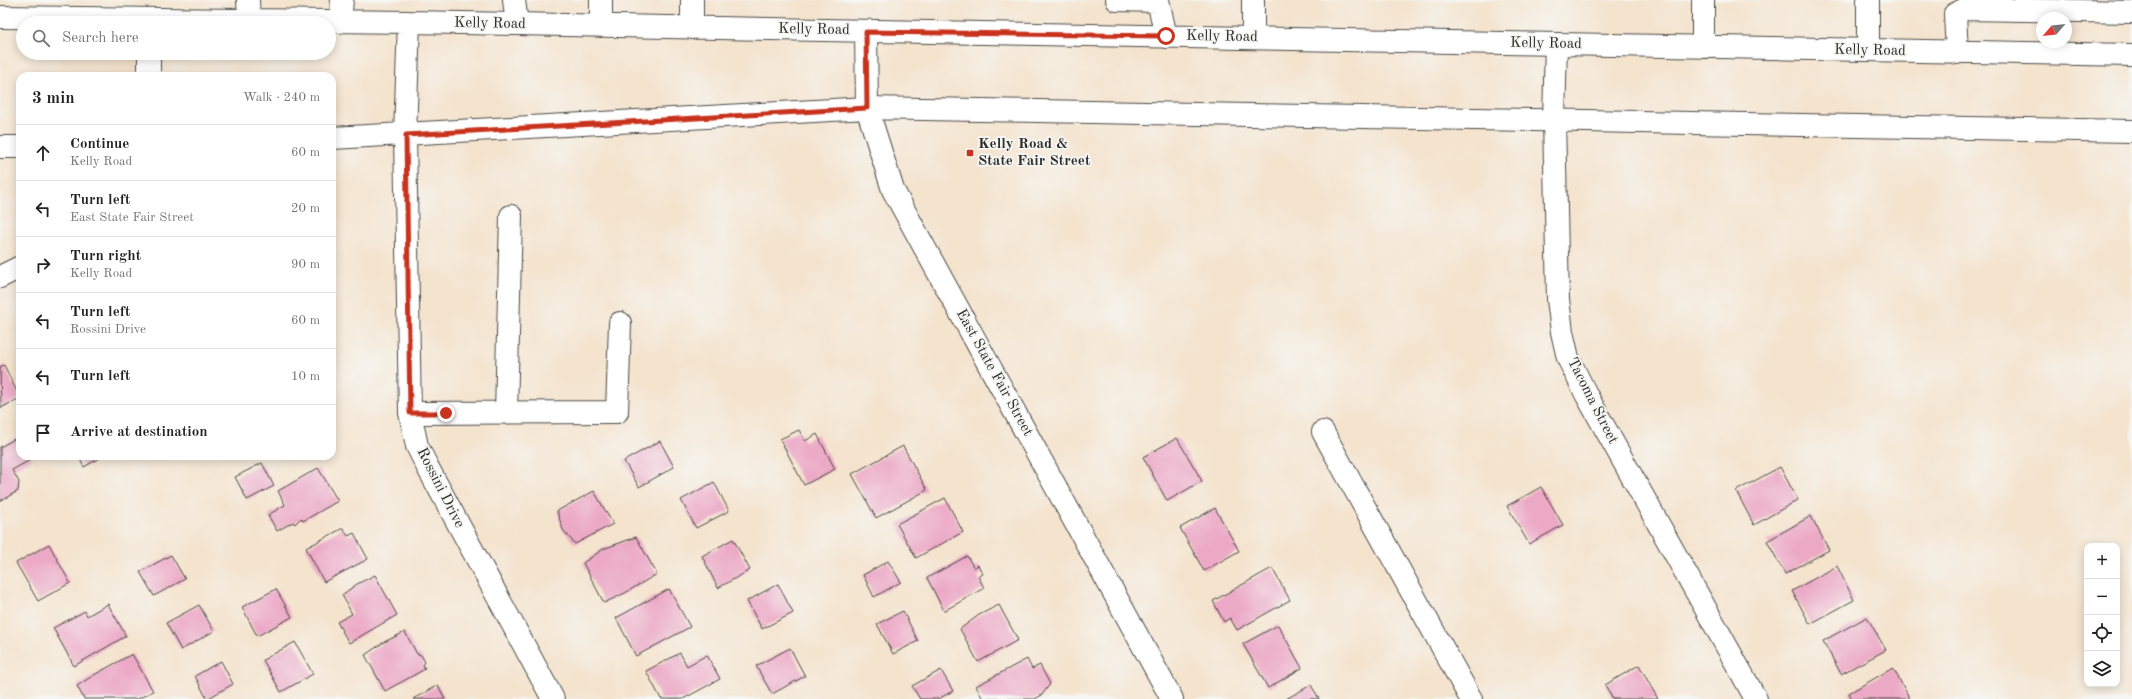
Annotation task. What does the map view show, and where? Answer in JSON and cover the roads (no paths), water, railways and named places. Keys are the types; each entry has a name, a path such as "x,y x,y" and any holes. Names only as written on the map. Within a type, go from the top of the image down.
{"street":[{"path":"340,22 342,0"},
{"path":"514,0 517,24"},
{"path":"601,0 601,26"},
{"path":"692,0 692,28"},
{"path":"1117,0 1158,0 1166,36"},
{"path":"1253,0 1253,38"},
{"path":"1703,0 1703,47"},
{"path":"1868,0 1868,50"},
{"path":"1957,53 1955,14 1965,4 2132,12"},
{"name":"Kelly Road","path":"194,16 249,10 294,16"},
{"name":"Kelly Road","path":"0,17 16,17"},
{"name":"Kelly Road","path":"336,21 866,32 1166,36 1957,53 2132,55"},
{"name":"Rossini Drive","path":"410,22 406,135 410,413 417,446 553,699"},
{"name":"East State Fair Street","path":"866,32 867,108 893,190 1172,699"},
{"name":"Tacoma Street","path":"1556,44 1554,119 1558,299 1562,332 1568,358 1587,396 1756,699"},
{"path":"149,60 149,72"},
{"path":"336,138 867,108 1554,119 2132,131"},
{"path":"0,147 16,147"},
{"path":"506,413 511,216"},
{"path":"0,278 16,269"},
{"path":"410,413 617,412 620,323"},
{"path":"1323,432 1471,699"}],"place":[{"name":"Kelly Road & State Fair Street","path":"970,153"}]}
